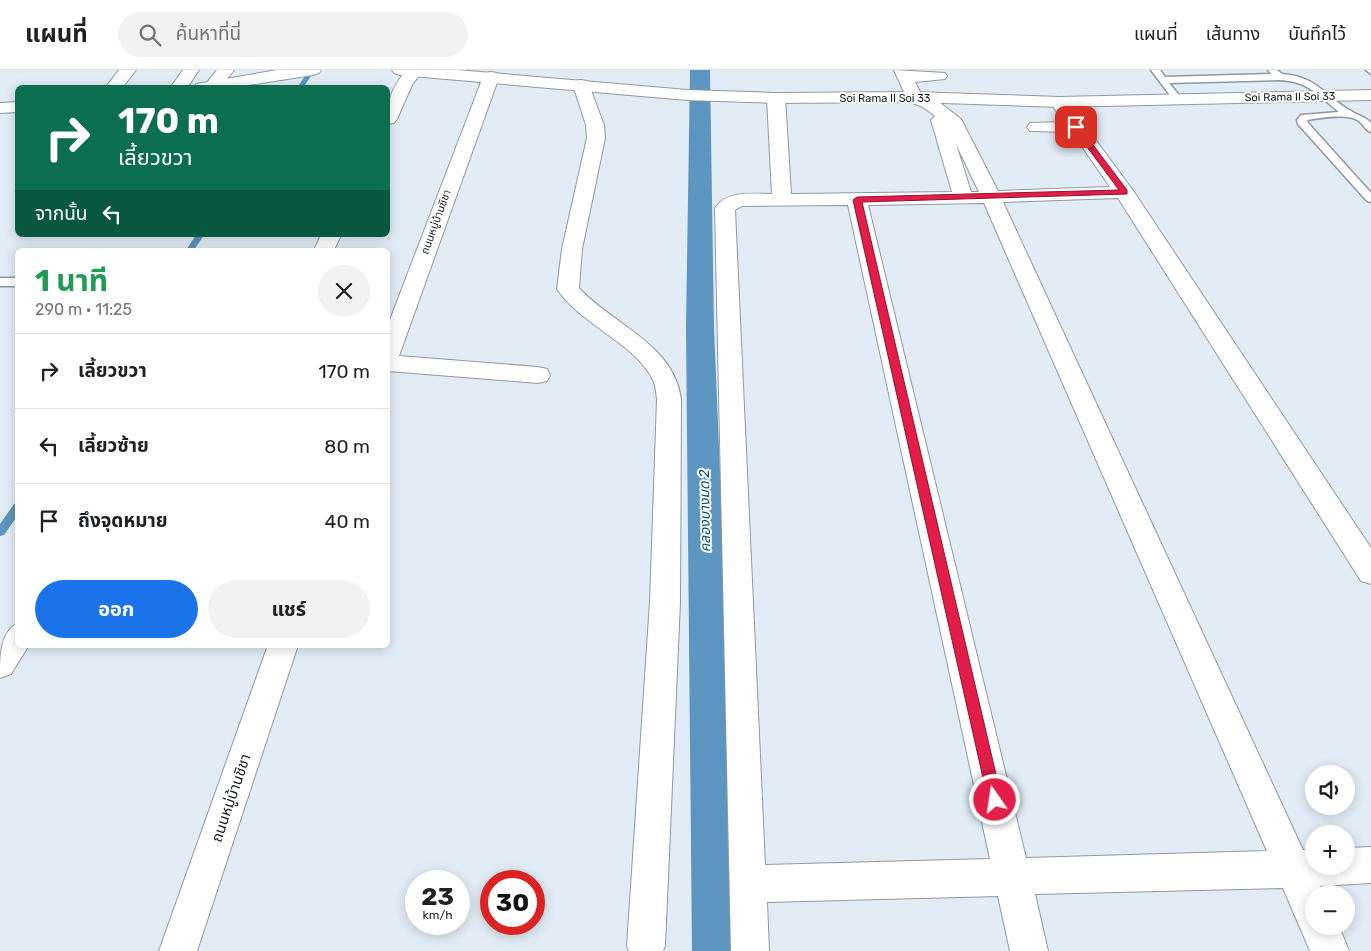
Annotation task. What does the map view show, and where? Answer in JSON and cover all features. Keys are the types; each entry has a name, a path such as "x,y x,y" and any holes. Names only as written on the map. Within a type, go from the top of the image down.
{"street":[{"path":"116,85 128,70"},
{"path":"180,85 191,70"},
{"path":"209,85 226,70"},
{"path":"215,85 306,71"},
{"path":"390,115 404,85 407,71"},
{"name":"Soi Rama II Soi 33","path":"407,71 432,71 488,84 581,85 687,95 776,98 914,97 1059,102 1371,95"},
{"path":"938,76 903,73 914,97 929,103 955,123 991,197 1305,896"},
{"name":"ถนนหมู่บ้านชิชา","path":"390,349 488,84"},
{"path":"581,85 596,125 596,138 572,249 568,289 578,302 655,364 666,381 669,398 665,602 646,946"},
{"path":"776,98 782,200"},
{"path":"1059,102 1124,192 1371,572"},
{"path":"940,111 940,124 963,198"},
{"path":"1036,127 1076,127"},
{"path":"750,951 725,208 727,204 734,201 963,198 1124,192"},
{"path":"857,200 1029,951"},
{"path":"390,363 538,375"},
{"path":"0,664 15,641"},
{"name":"ถนนหมู่บ้านชิชา","path":"178,951 282,648"},
{"path":"1355,865 1371,864"},
{"path":"748,884 1305,869"},
{"path":"1323,935 1330,951"}],"lane":[{"path":"1155,70 1178,100"},
{"path":"1272,70 1279,78"},
{"path":"1163,80 1302,79 1348,114 1362,119 1371,129"},
{"path":"1348,114 1304,116 1302,120 1303,124 1371,199"},
{"path":"0,282 15,282"}],"waterway":[{"path":"302,85 312,70"},
{"name":"คลองบางมด 2","path":"700,70 700,328 716,951"},
{"path":"191,248 199,237"},
{"path":"0,532 15,511"}],"route":[{"path":"995,800 857,200 1124,192 1076,127"}]}
